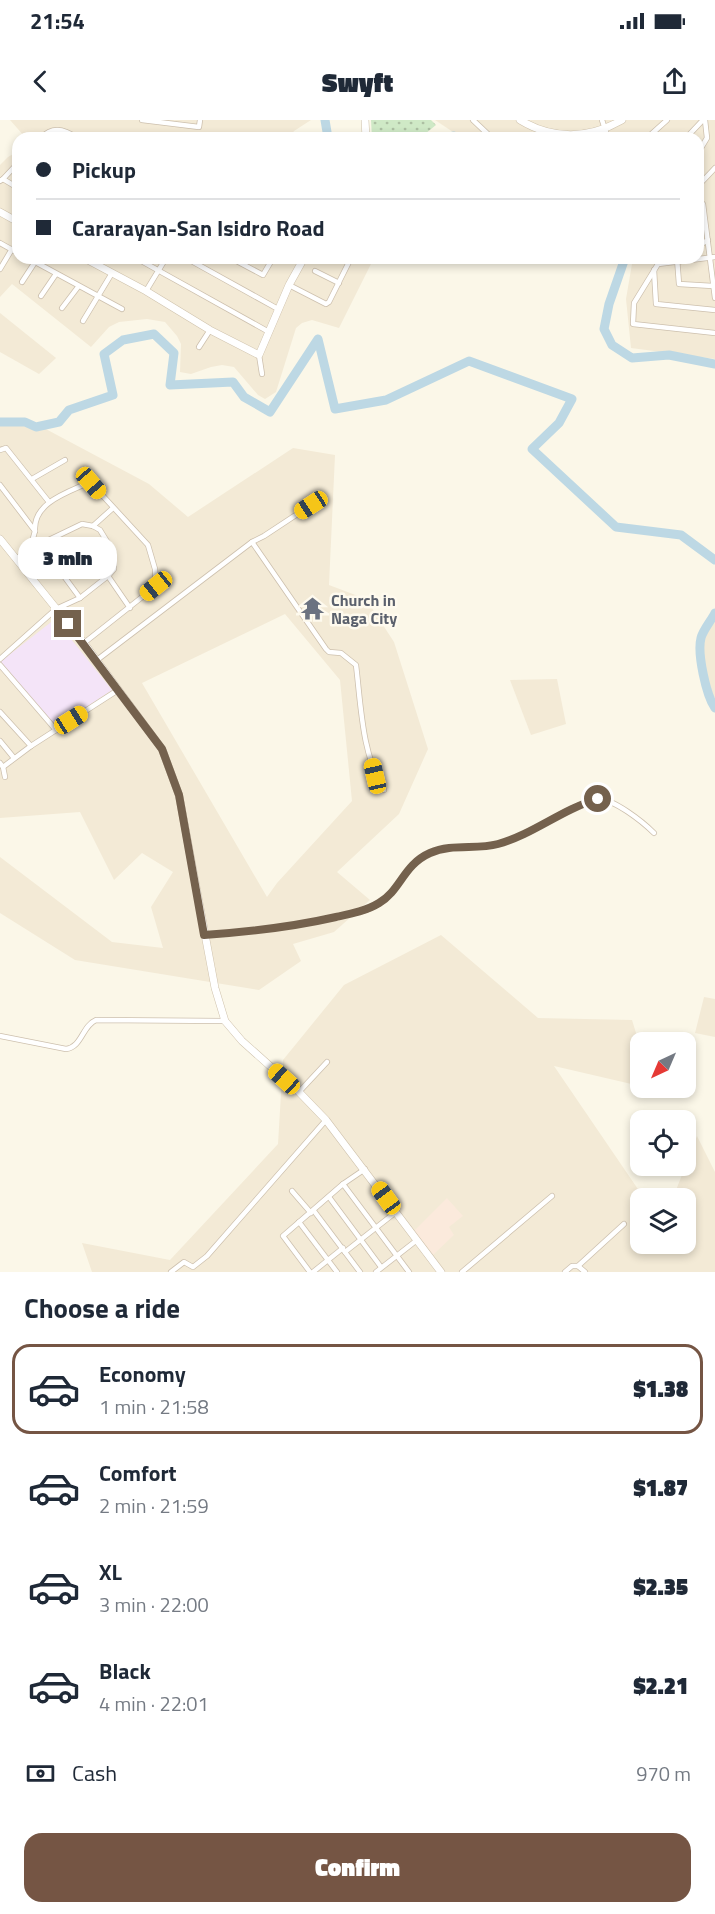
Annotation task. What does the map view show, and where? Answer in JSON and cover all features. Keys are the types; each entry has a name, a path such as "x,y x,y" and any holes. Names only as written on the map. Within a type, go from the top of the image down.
{"main road":[{"path":"520,120 550,132"},
{"path":"592,132 605,129 622,120"},
{"path":"95,264 146,291 210,330 259,355 278,309 301,264"},
{"path":"2,544 84,643 162,749 179,795 204,935 215,988 225,1021 242,1041 299,1092 326,1120 441,1272"}],"street":[{"path":"142,120 199,127 200,120"},
{"path":"474,120 485,132"},
{"path":"602,120 606,132"},
{"path":"654,132 667,120"},
{"path":"692,132 704,120"},
{"path":"704,120 707,138 704,143"},
{"path":"47,132 56,130 62,132"},
{"path":"704,180 715,169"},
{"path":"2,181 12,170"},
{"path":"704,210 712,257 715,298"},
{"path":"704,242 708,240"},
{"path":"0,243 12,249 0,269"},
{"path":"22,282 34,264"},
{"path":"38,264 122,309"},
{"path":"147,264 269,332"},
{"path":"146,291 162,264"},
{"path":"197,264 278,309"},
{"path":"242,264 263,275 269,264"},
{"path":"289,285 326,304 348,264"},
{"path":"656,264 634,303 633,324 715,333"},
{"path":"677,264 679,284 714,286"},
{"path":"654,269 656,304 715,310"},
{"path":"315,270 339,283"},
{"path":"83,321 112,273"},
{"path":"41,296 56,274"},
{"path":"62,308 78,287"},
{"path":"199,347 210,330"},
{"path":"259,355 262,374"},
{"path":"0,450 6,448 49,502"},
{"path":"32,479 65,460"},
{"path":"30,549 36,516 49,502 88,483 91,483 148,545 155,569 156,586 84,643"},
{"path":"0,485 35,531"},
{"path":"97,660 252,542 311,505"},
{"path":"93,526 113,508"},
{"path":"0,659 56,609 80,598 114,569 111,549 100,530 81,524 30,549 16,559"},
{"path":"252,542 326,649 329,652 341,653 356,665 367,743 375,776 384,790"},
{"path":"41,545 80,598"},
{"path":"108,576 130,608"},
{"path":"0,664 56,730"},
{"path":"5,777 2,765 118,690"},
{"path":"0,712 31,746"},
{"path":"0,741 14,758"},
{"path":"204,935 263,930 369,909 391,895 409,867 431,853 454,847 495,845 513,840 564,812 598,799 610,802 643,823 654,833"},
{"path":"0,1036 66,1049 76,1045 91,1022 96,1020 225,1021"},
{"path":"299,1092 327,1062"},
{"path":"193,1267 207,1256 326,1120"},
{"path":"364,1169 343,1184 283,1236 311,1272 361,1239 396,1212"},
{"path":"343,1184 409,1272"},
{"path":"292,1191 344,1250 360,1272"},
{"path":"462,1272 552,1196"},
{"path":"328,1197 381,1267"},
{"path":"298,1222 337,1272"},
{"path":"565,1272 573,1266 578,1266 624,1224"},
{"path":"376,1272 417,1240"},
{"path":"171,1272 184,1262 200,1272"},
{"path":"578,1266 585,1272"}],"shaded area":[{"path":"10,120 311,120 293,132 59,132 52,130 21,132"},
{"path":"435,120 715,120 715,359 631,348 626,299 632,264 704,264 704,132 453,132"},
{"path":"12,155 12,264 371,264 339,328 312,320 296,328 276,392 265,399 258,395 234,367 222,365 191,374 180,372 181,344 165,322 147,319 119,322 109,327 91,347 12,284 0,297 0,165"},
{"path":"0,313 56,358 39,374 0,352"},
{"path":"27,419 149,484 188,517 293,448 335,455 329,585 366,599 394,642 428,749 399,814 337,872 370,900 334,932 293,944 301,961 259,990 75,960 0,913 0,857 112,942 163,948 151,907 173,872 142,853 114,880 80,812 0,818 0,423","holes":["285,614 340,680 352,801 267,897 142,683"]},
{"path":"715,612 715,698 708,691 701,639"},
{"path":"55,619 112,690 56,727 0,662"},
{"path":"557,679 566,724 531,735 510,680"},
{"path":"441,935 538,1018 632,1020 636,1032 630,1032 630,1084 554,1066 637,1188 630,1188 630,1254 696,1254 696,1188 677,1188 682,1176 696,1176 697,1136 715,1172 715,1272 92,1272 82,1243 170,1260 278,1144 283,1060 344,985"},
{"path":"704,997 715,999 715,1037 695,1032"},
{"path":"447,1198 463,1216 449,1227 454,1235 433,1255 414,1231"}],"green space":[{"path":"371,120 431,120 436,125 427,132 372,132"}],"waterway":[{"path":"325,120 327,132"},
{"path":"623,264 609,304 604,329 612,345 632,358 669,355 715,364"},
{"path":"0,422 25,422 36,427 59,422 69,410 113,395 104,354 123,340 154,334 174,353 170,385 233,382 244,397 270,412 318,339 335,409 386,400 469,361 572,399 559,423 532,449 616,527 681,535 715,560"},
{"path":"715,613 703,632 700,645 701,663 715,708"}],"place":[{"name":"Church in Naga City","path":"313,609"}],"route":[{"path":"68,624 162,749 179,795 204,935 303,924 369,909 391,895 409,867 431,853 454,847 495,845 521,837 555,817 598,799"}]}
